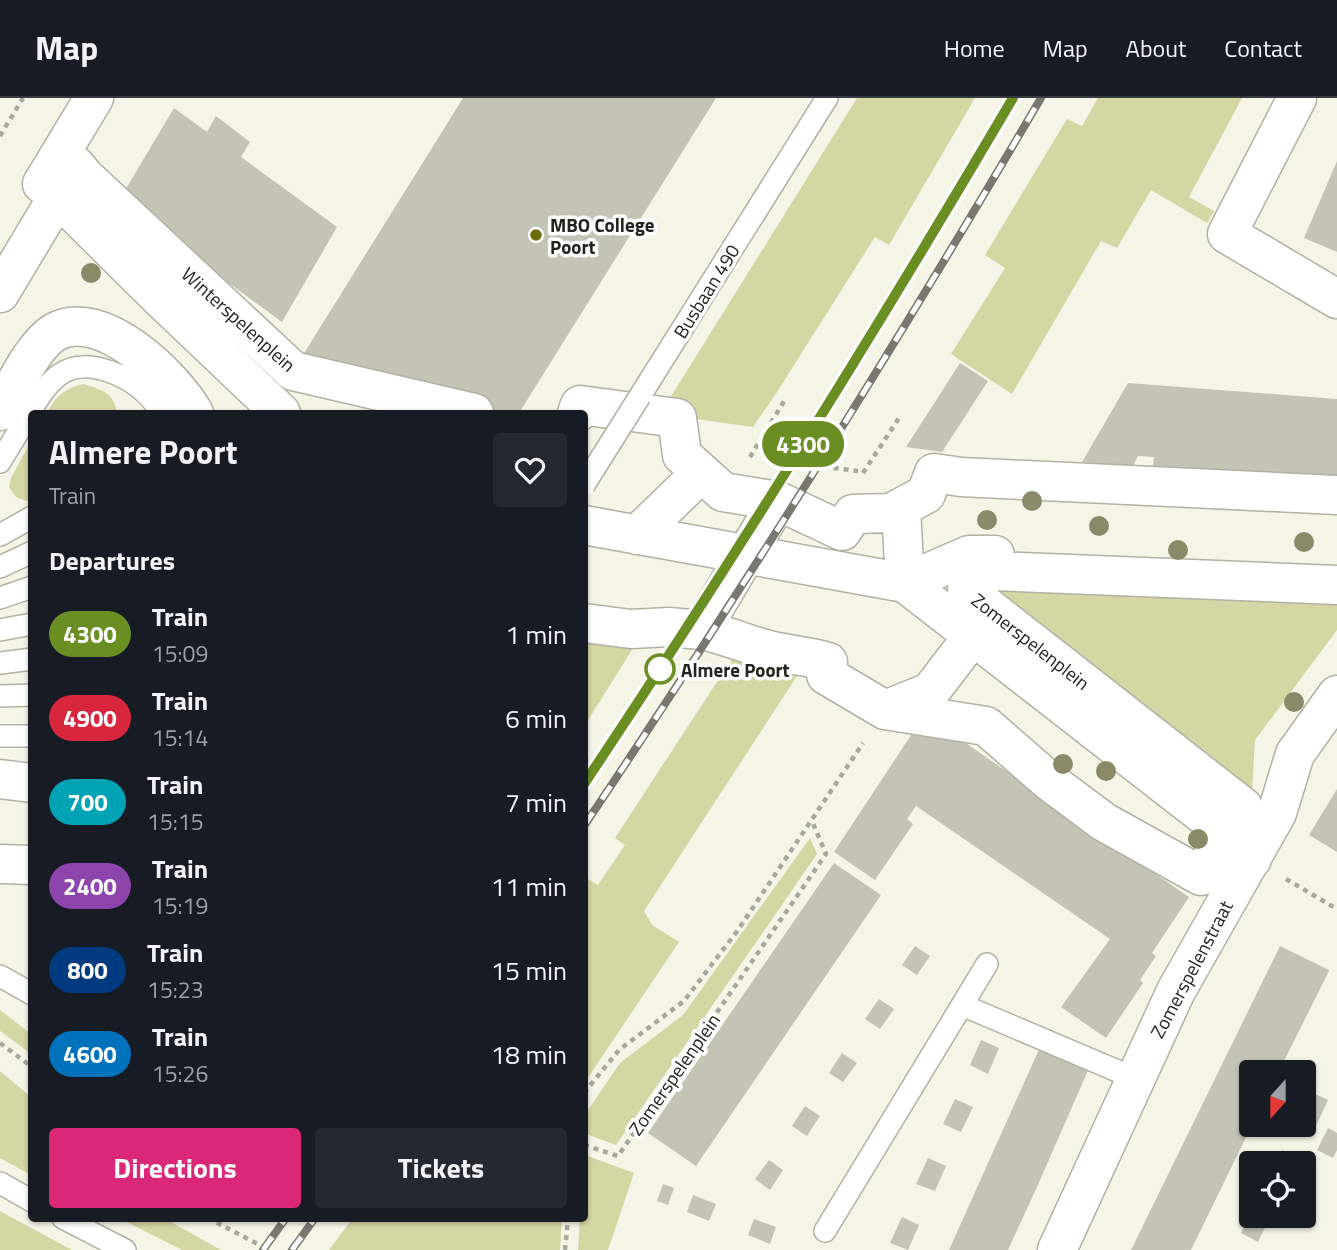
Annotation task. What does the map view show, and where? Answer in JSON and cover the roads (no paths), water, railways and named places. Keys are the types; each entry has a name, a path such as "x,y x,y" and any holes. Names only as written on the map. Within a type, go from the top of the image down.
{"street":[{"path":"0,255 51,189 94,98"},
{"path":"1297,98 1227,234 1337,299"},
{"name":"Winterspelenplein","path":"0,293 51,189 76,166 293,371 461,410"},
{"name":"Winterspelenplein","path":"51,189 278,410"},
{"path":"0,411 42,343 55,332 80,326 102,331 133,349 168,378 192,410"},
{"path":"578,410 580,405 677,418 682,455 723,492 778,501 842,531 853,514 891,513 926,494 934,473 961,477 1337,495"},
{"path":"637,535 701,473"},
{"path":"588,624 631,629 669,626 701,630 778,501"},
{"path":"901,508 905,583 969,555 1337,560"},
{"path":"588,526 746,555"},
{"name":"Zomerspelenplein","path":"746,555 905,583 1240,846"},
{"name":"Zomerspelenplein","path":"701,630 726,635 763,649 810,656 828,662 825,675 885,710 986,726 1049,781 1104,822 1201,876 1240,846 1243,807 967,591 970,570 1337,584"},
{"name":"Zomerspelenplein","path":"885,710 930,692 973,636"},
{"name":"Zomerspelenstraat","path":"1056,1250 1240,846 1278,813 1295,754 1337,695"},
{"path":"0,779 28,782"},
{"path":"0,864 28,865"}],"lane":[{"name":"Busbaan 490","path":"588,479 827,98"},
{"path":"31,410 44,388 55,377 75,367 101,368 125,378 151,396 160,410"},
{"path":"0,462 28,415"},
{"path":"0,535 28,519"},
{"path":"0,567 28,554"},
{"path":"0,597 28,588"},
{"path":"0,630 28,625"},
{"path":"0,663 28,660"},
{"path":"0,696 28,695"},
{"path":"0,736 28,736"},
{"path":"0,770 28,773"},
{"path":"825,1231 987,964"},
{"path":"0,976 28,991"},
{"path":"962,1005 1134,1078"},
{"path":"0,1183 28,1199"},
{"path":"71,1222 125,1250"}],"railway":[{"path":"588,778 803,444 1013,98"},
{"path":"588,820 703,647 818,465 1041,98"},
{"path":"263,1250 283,1222"},
{"path":"292,1250 312,1222"}],"train":[{"name":"4300","path":"588,778 710,593 794,459 915,264 1013,98"}],"place":[{"name":"MBO College Poort","path":"536,235"},
{"name":"Almere Poort","path":"660,669"}]}
